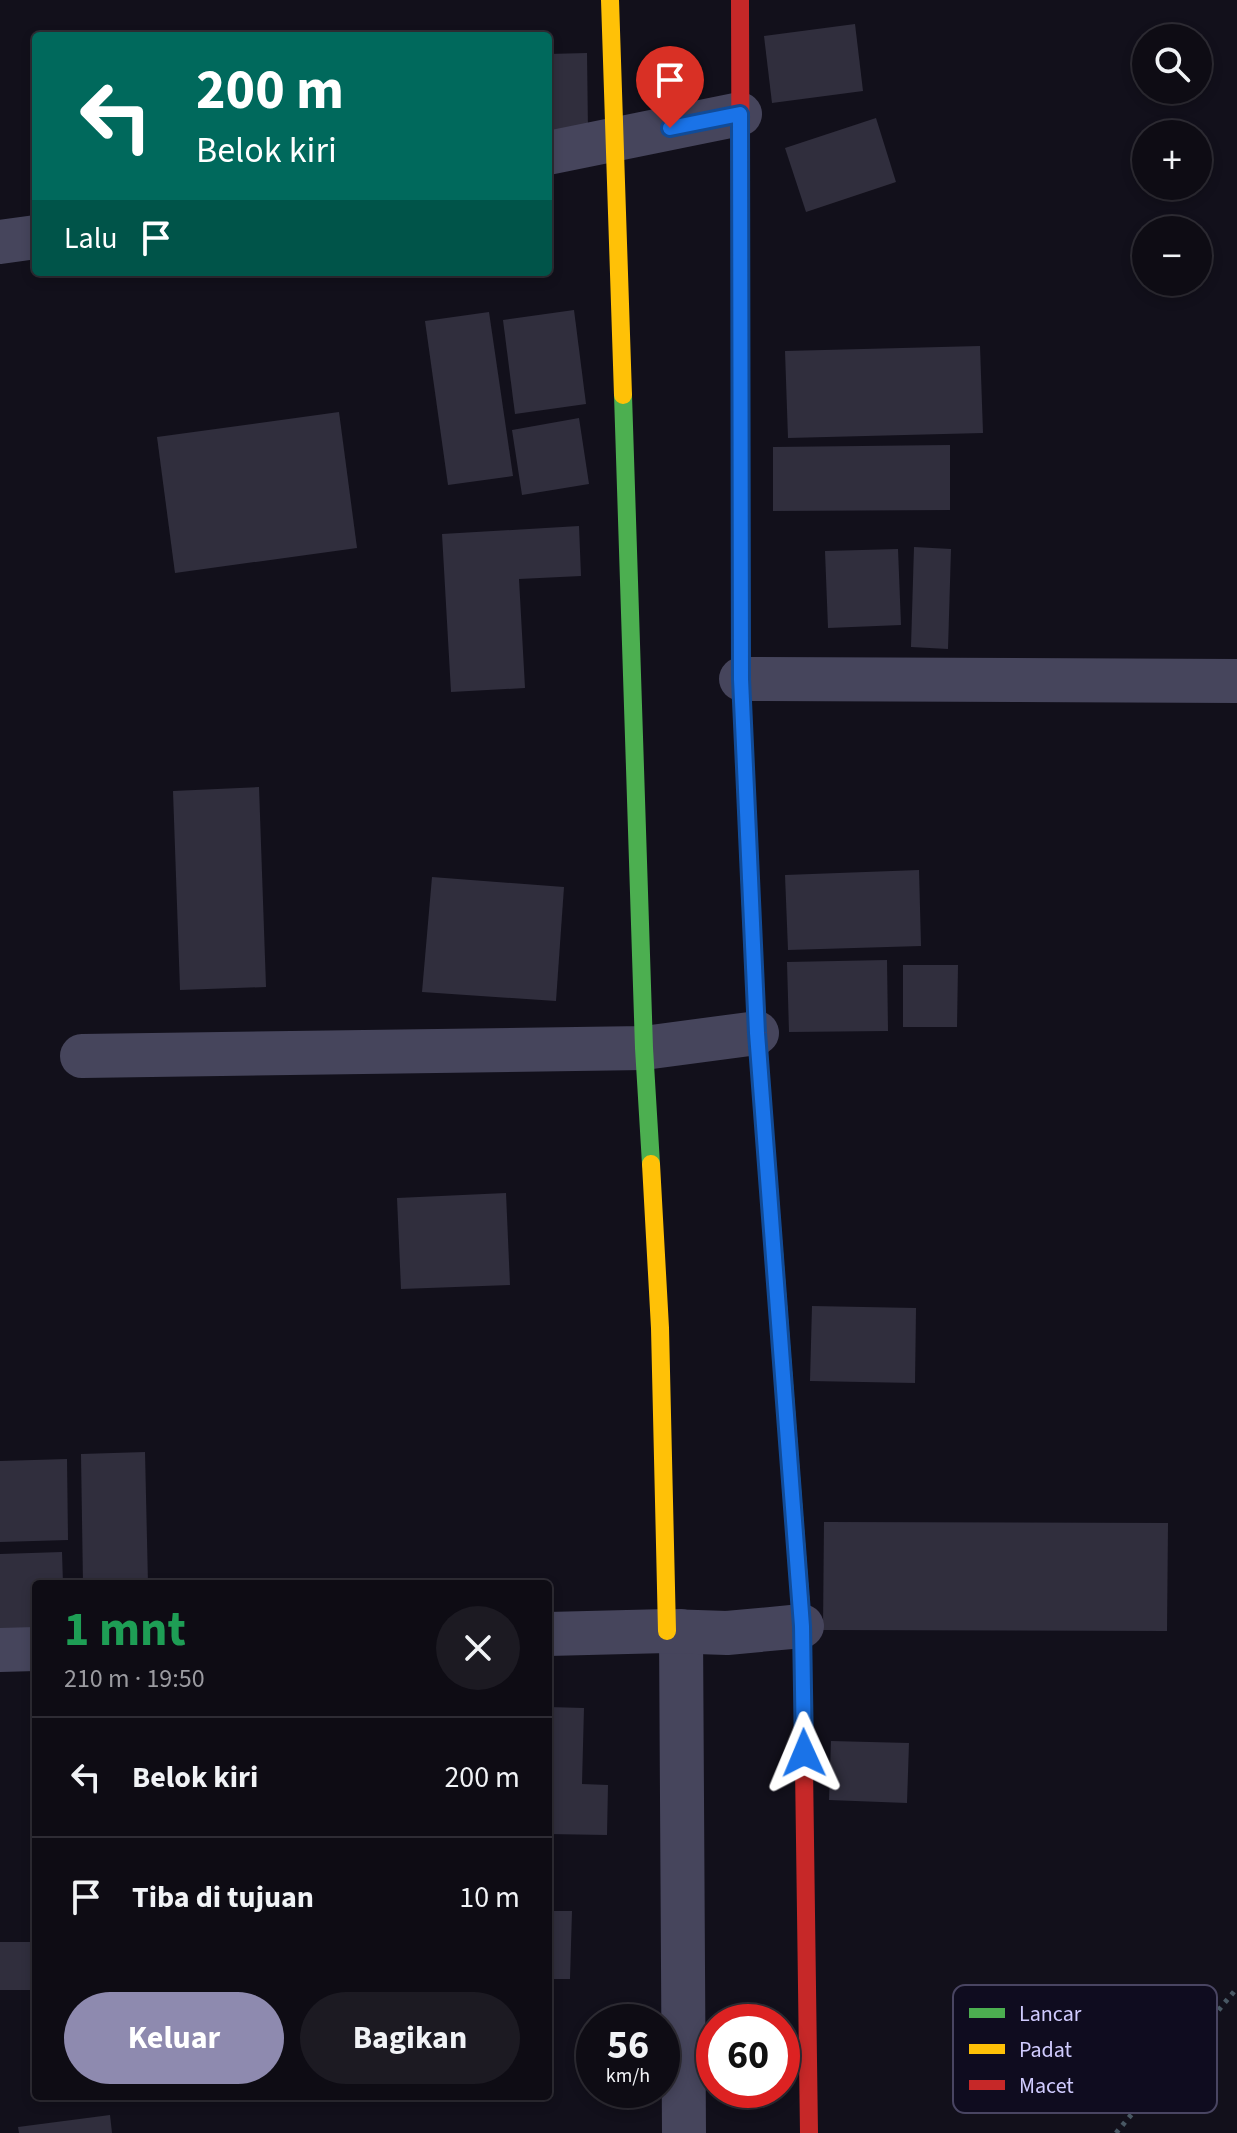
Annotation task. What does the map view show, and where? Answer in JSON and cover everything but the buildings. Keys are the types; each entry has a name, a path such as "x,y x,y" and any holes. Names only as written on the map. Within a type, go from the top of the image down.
{"main road":[{"path":"610,0 654,1047 660,1328 692,1632"},
{"path":"740,0 706,120 741,679 740,1035 802,1626 809,2133"}],"street":[{"path":"552,152 706,120"},
{"path":"0,242 32,238"},
{"path":"741,679 1237,681"},
{"path":"82,1056 654,1047 740,1035"},
{"path":"552,1634 692,1632 802,1626"},
{"path":"684,2133 692,1632"},
{"path":"0,1650 32,1649"}],"path":[{"path":"1217,2012 1237,1988"},
{"path":"1116,2133 1133,2113"}],"traffic: fast":[{"path":"741,353 741,679 751,907"},
{"path":"623,395 644,1048 651,1164"},
{"path":"774,1252 802,1621"}],"traffic: slow":[{"path":"610,0 623,395"},
{"path":"651,1164 660,1328 667,1631"}],"traffic: jam":[{"path":"740,0 741,353"},
{"path":"751,907 774,1252"},
{"path":"802,1621 809,2133"}],"route":[{"path":"670,128 740,114 741,679 757,1033 802,1626 804,1753"}]}
